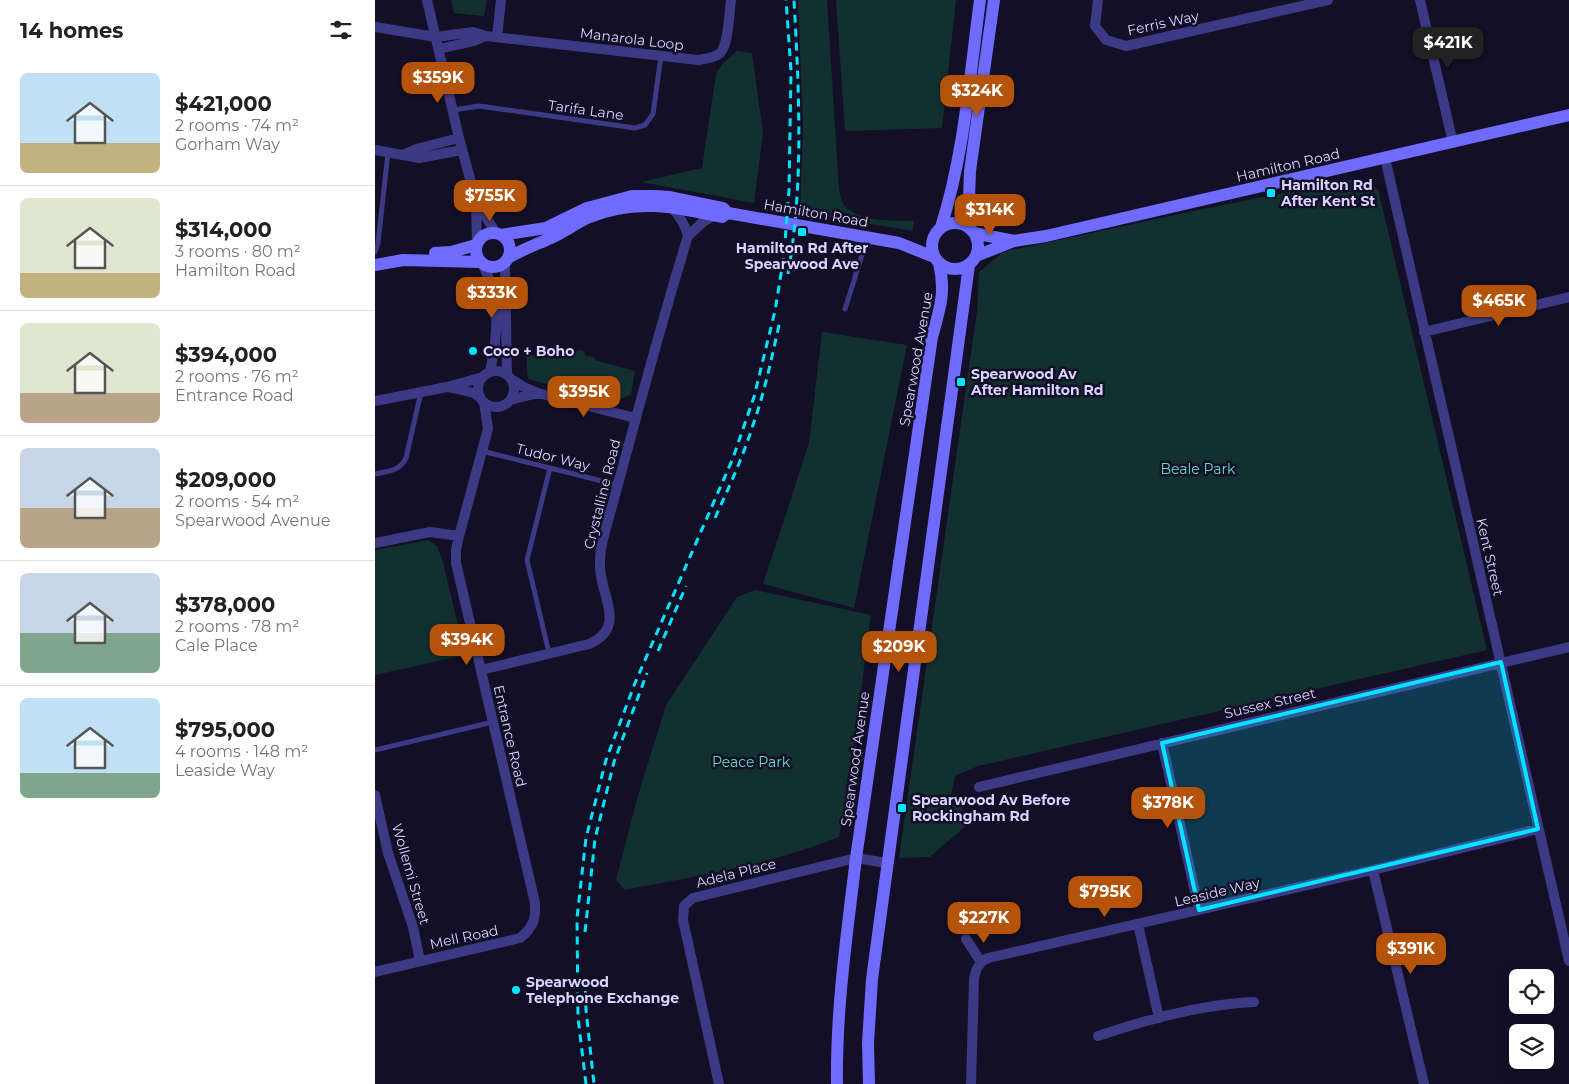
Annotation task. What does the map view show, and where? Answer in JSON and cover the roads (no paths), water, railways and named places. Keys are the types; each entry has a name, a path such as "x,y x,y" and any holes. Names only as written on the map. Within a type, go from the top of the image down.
{"main road":[{"path":"973,260 963,268 950,269 937,260 932,251 933,238 941,227 947,207 957,161 980,0"},
{"path":"869,1084 869,1009 887,863 973,260 978,248 977,240 971,230 970,171 994,0"},
{"name":"Hamilton Road","path":"973,260 1014,241 1046,236 1569,115"},
{"name":"Hamilton Road","path":"498,234 546,228 587,208 632,196 654,196 723,208 728,213 868,236 899,243 937,260"},
{"name":"Hamilton Road","path":"506,260 521,250 554,237 589,217 626,206 639,205 672,208 721,217 728,213"},
{"path":"941,227 955,223 971,230"},
{"name":"Hamilton Road","path":"971,230 1014,241"},
{"path":"375,254 451,252 477,244 485,235 498,234 505,238 510,248 506,260 497,267 482,264 403,260 375,265"},
{"name":"Hamilton Road","path":"899,243 933,238"},
{"path":"477,244 476,254 482,264"},
{"name":"Spearwood Avenue","path":"837,1084 841,978 856,858 932,337 942,302 943,286 937,260"}],"street":[{"path":"427,0 452,110 476,201 483,216 498,234"},
{"path":"497,37 501,0"},
{"name":"Manarola Loop","path":"375,27 435,37 473,32 486,36 698,60 711,58 720,53 725,43 731,0"},
{"name":"Ferris Way","path":"1098,0 1095,26 1106,40 1126,46 1328,0"},
{"path":"1420,0 1453,143"},
{"name":"Manarola Loop","path":"439,49 474,41 486,36"},
{"path":"403,155 416,149 459,138"},
{"path":"375,150 419,158 462,150"},
{"name":"Kent Street","path":"1385,158 1569,961"},
{"path":"476,201 477,244"},
{"path":"672,208 683,221 688,236 704,221 715,216"},
{"name":"Crystalline Road","path":"481,670 589,644 599,640 609,625 610,617 601,574 601,548 635,418 688,236"},
{"path":"506,260 509,377 514,390 507,402"},
{"path":"482,264 493,290 497,309 497,334 487,375 479,386 482,400"},
{"path":"1424,332 1569,297"},
{"path":"375,401 447,387 496,371 539,393 635,418"},
{"path":"447,387 474,393 495,407 539,393"},
{"name":"Entrance Road","path":"482,400 487,429"},
{"name":"Entrance Road","path":"507,402 487,429 456,550 458,576 535,903"},
{"path":"375,543 430,532 459,536"},
{"name":"Sussex Street","path":"979,786 1569,647"},
{"path":"1162,743 1199,910"},
{"name":"Wollemi Street","path":"375,795 388,853 413,927 420,961"},
{"name":"Leaside Way","path":"981,962 996,955 1373,870 1539,829"},
{"name":"Adela Place","path":"719,1084 683,920 684,906 693,898 856,858 887,863"},
{"path":"1373,870 1424,1084"},
{"name":"Mell Road","path":"375,972 520,938 533,925 535,903"},
{"path":"1138,924 1159,1018"},
{"path":"967,939 981,962 976,969 974,979 971,1084"},
{"path":"1098,1036 1159,1018 1230,1003 1254,1002"}],"lane":[{"name":"Tarifa Lane","path":"452,110 479,106 635,128 645,125 653,114 661,56"},
{"path":"375,254 388,152"},
{"path":"375,201 382,201"},
{"path":"845,309 868,236"},
{"path":"375,474 393,470 403,464 421,392"},
{"name":"Tudor Way","path":"481,451 618,485"},
{"path":"549,653 527,560 550,468"},
{"path":"375,750 493,722"}],"railway":[{"path":"586,1084 578,1018 577,918 586,838 606,760 635,683 733,458 754,397 775,311 784,255 789,190 791,71 786,0"},
{"path":"788,274 796,206 799,137 794,0"},
{"path":"715,518 749,437 768,373 780,321"},
{"path":"658,651 686,586"},
{"path":"585,932 595,839 614,762 647,673"},
{"path":"585,977 586,1010 594,1084"}],"place":[{"name":"Hamilton Rd After Kent St","path":"1271,193"},
{"name":"Hamilton Rd After Spearwood Ave","path":"802,232"},
{"name":"Coco + Boho","path":"473,351"},
{"name":"Spearwood Av After Hamilton Rd","path":"961,382"},
{"name":"Spearwood Av Before Rockingham Rd","path":"902,808"},
{"name":"Spearwood Telephone Exchange","path":"516,990"}],"park label":[{"name":"Beale Park","path":"1198,469"},
{"name":"Peace Park","path":"751,762"}]}
